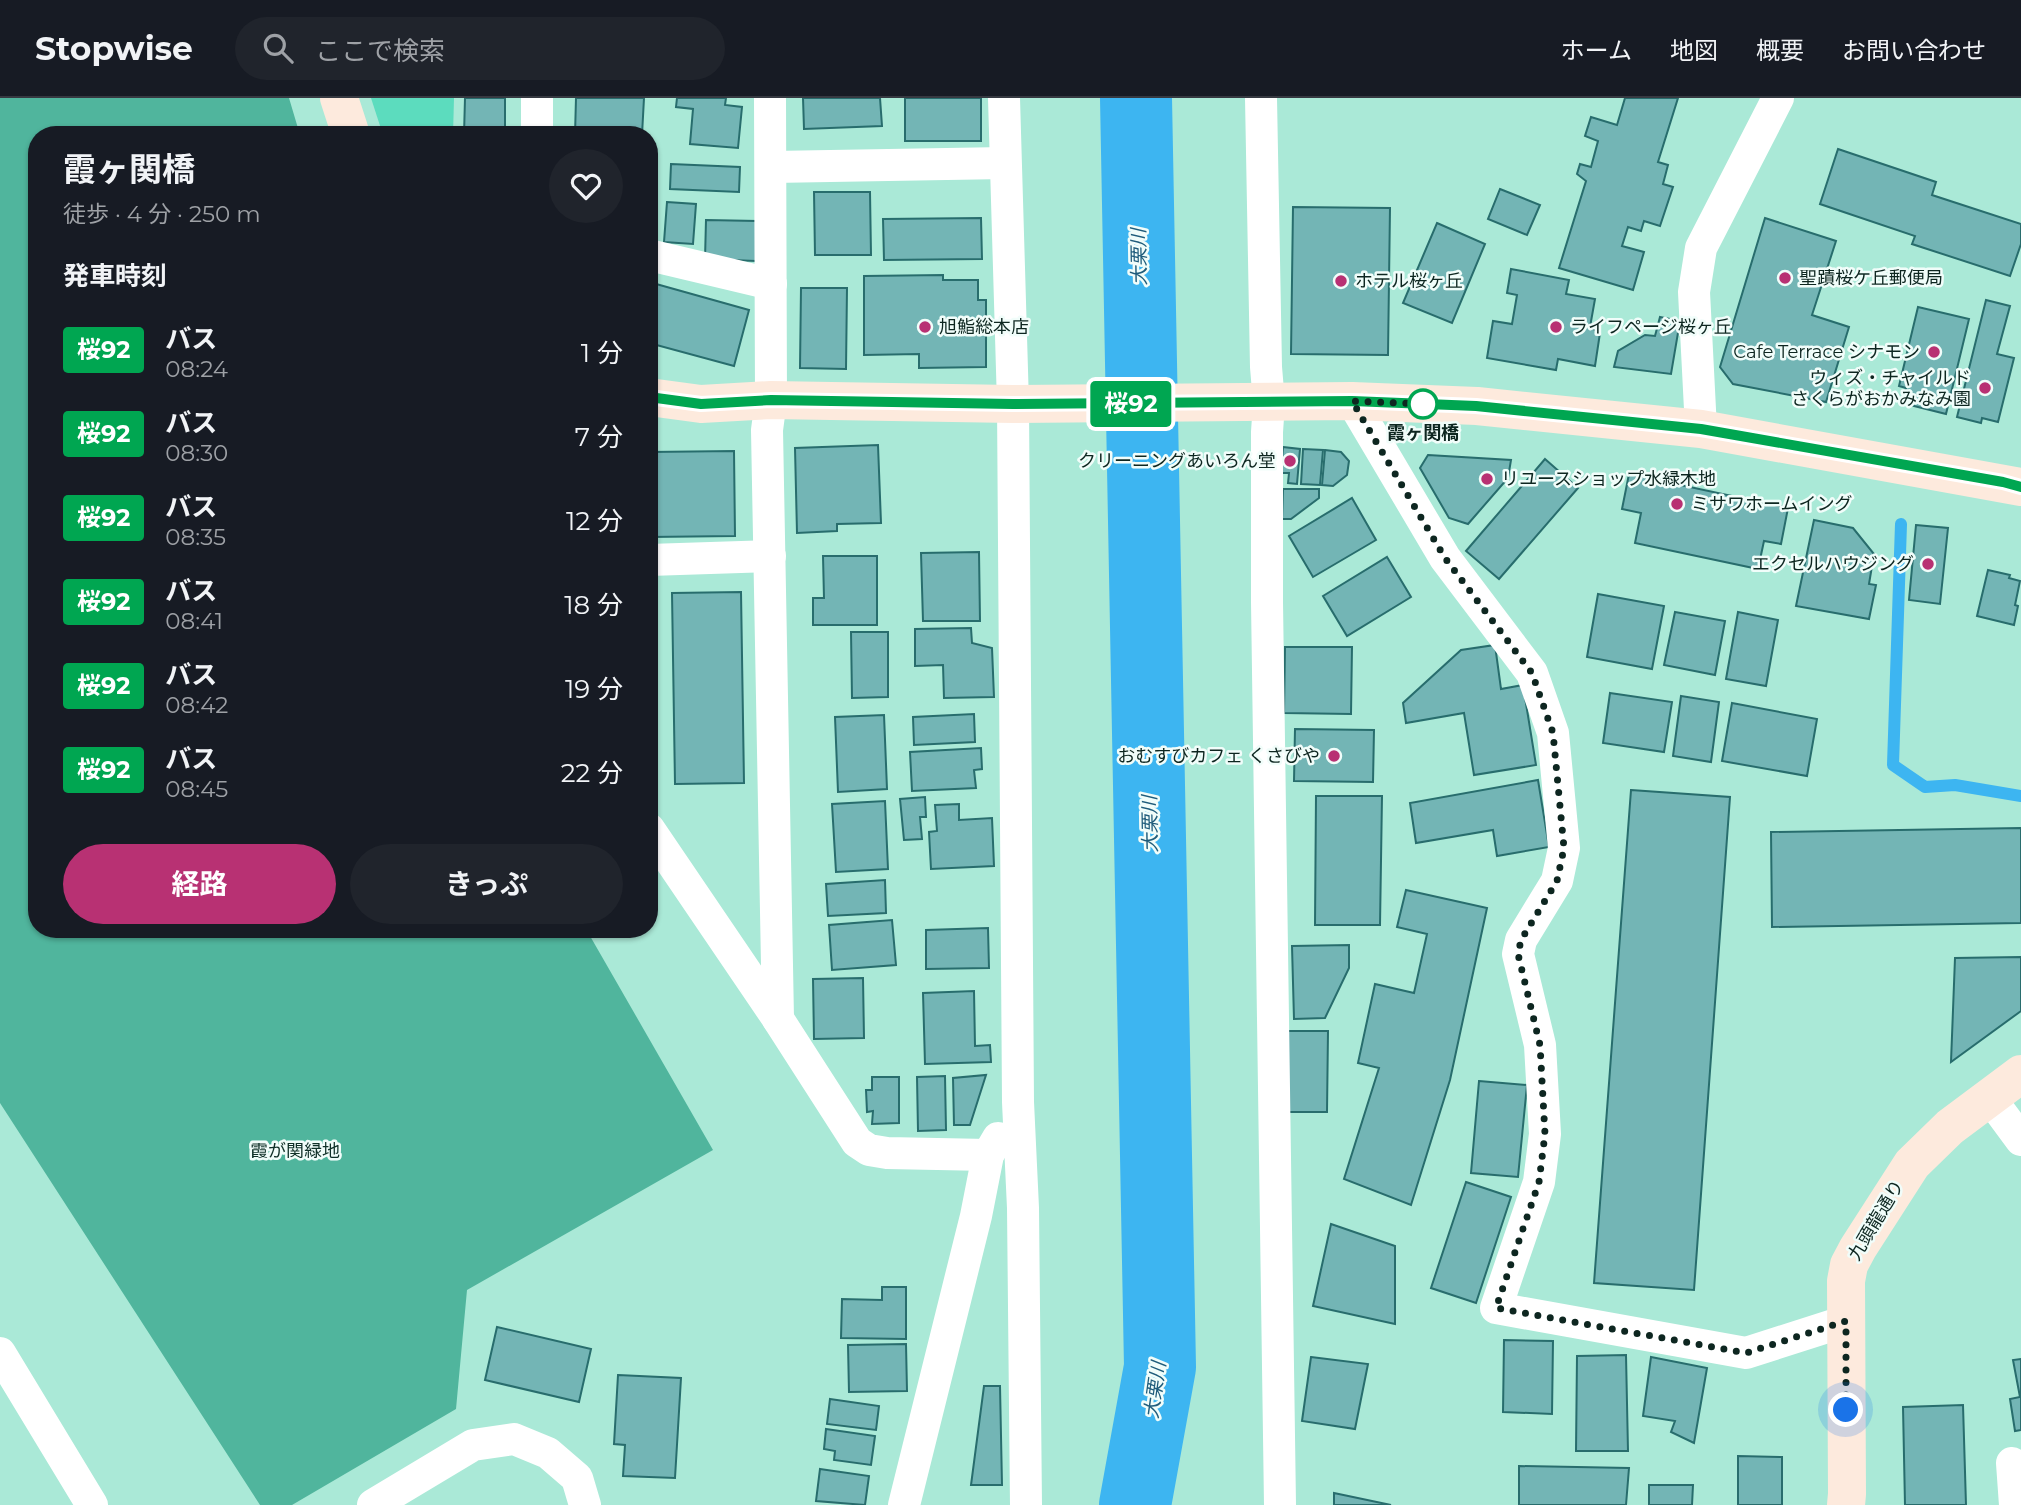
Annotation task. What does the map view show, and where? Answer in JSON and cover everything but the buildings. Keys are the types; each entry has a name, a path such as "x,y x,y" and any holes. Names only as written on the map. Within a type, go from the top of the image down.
{"street":[{"path":"339,98 348,126"},
{"path":"537,98 537,126"},
{"path":"770,98 771,400 767,430 778,1019"},
{"path":"1004,98 1004,163 1027,404 1018,1102 1023,1208 1026,1505"},
{"path":"1261,98 1266,367 1261,403 1267,432 1280,1505"},
{"path":"1701,429 1694,292 1701,248 1778,98"},
{"path":"772,167 1004,163"},
{"path":"658,257 771,284"},
{"path":"658,398 701,404 771,400 1027,404 1352,401 1476,406 1701,429 2021,487"},
{"path":"1352,401 1445,558 1532,673 1553,733 1564,848 1557,881 1521,940 1518,954 1540,1045 1545,1134 1539,1182 1496,1308 1746,1353 1846,1321"},
{"path":"658,560 770,556"},
{"path":"658,842 858,1142 869,1150 887,1153 988,1155"},
{"name":"九頭龍通り","path":"1846,1505 1846,1281 1850,1265 1900,1179 1924,1150 2021,1074"},
{"path":"1990,1098 2021,1140"},
{"path":"904,1505 976,1216 988,1155 1018,1102"},
{"path":"0,1353 92,1505"},
{"path":"373,1505 473,1445 514,1439 548,1453 577,1478 585,1505"},
{"path":"2012,1463 2015,1505"}],"green space":[{"name":"霞が関緑地","path":"0,98 289,98 297,126 28,126 28,938 591,938 713,1150 467,1290 456,1409 292,1505 260,1505 0,1103"},
{"path":"371,98 454,98 453,126 380,126"}],"waterway":[{"name":"大栗川","path":"1135,1505 1160,1367 1136,98"},
{"path":"1901,524 1893,765 1925,787 1955,785 2021,796"}],"bus line":[{"name":"桜92","path":"658,398 701,404 771,400 1013,404 1352,401 1476,406 1701,429 2021,487"}],"place":[{"name":"聖蹟桜ケ丘郵便局","path":"1785,278"},
{"name":"ホテル桜ヶ丘","path":"1341,281"},
{"name":"旭鮨総本店","path":"925,327"},
{"name":"ライフページ桜ヶ丘","path":"1556,327"},
{"name":"Cafe Terrace シナモン","path":"1934,352"},
{"name":"ウィズ・チャイルド さくらがおかみなみ園","path":"1985,388"},
{"name":"霞ヶ関橋","path":"1423,404"},
{"name":"クリーニングあいろん堂","path":"1290,461"},
{"name":"リユースショップ水緑木地","path":"1487,479"},
{"name":"ミサワホームイング","path":"1677,504"},
{"name":"エクセルハウジング","path":"1928,564"},
{"name":"おむすびカフェ くさびや","path":"1334,756"}],"route":[{"path":"1423,404 1427,404 1352,401 1445,558 1532,673 1553,733 1564,848 1557,881 1521,940 1518,954 1540,1045 1545,1134 1539,1182 1496,1308 1746,1353 1846,1321 1846,1410"}]}
